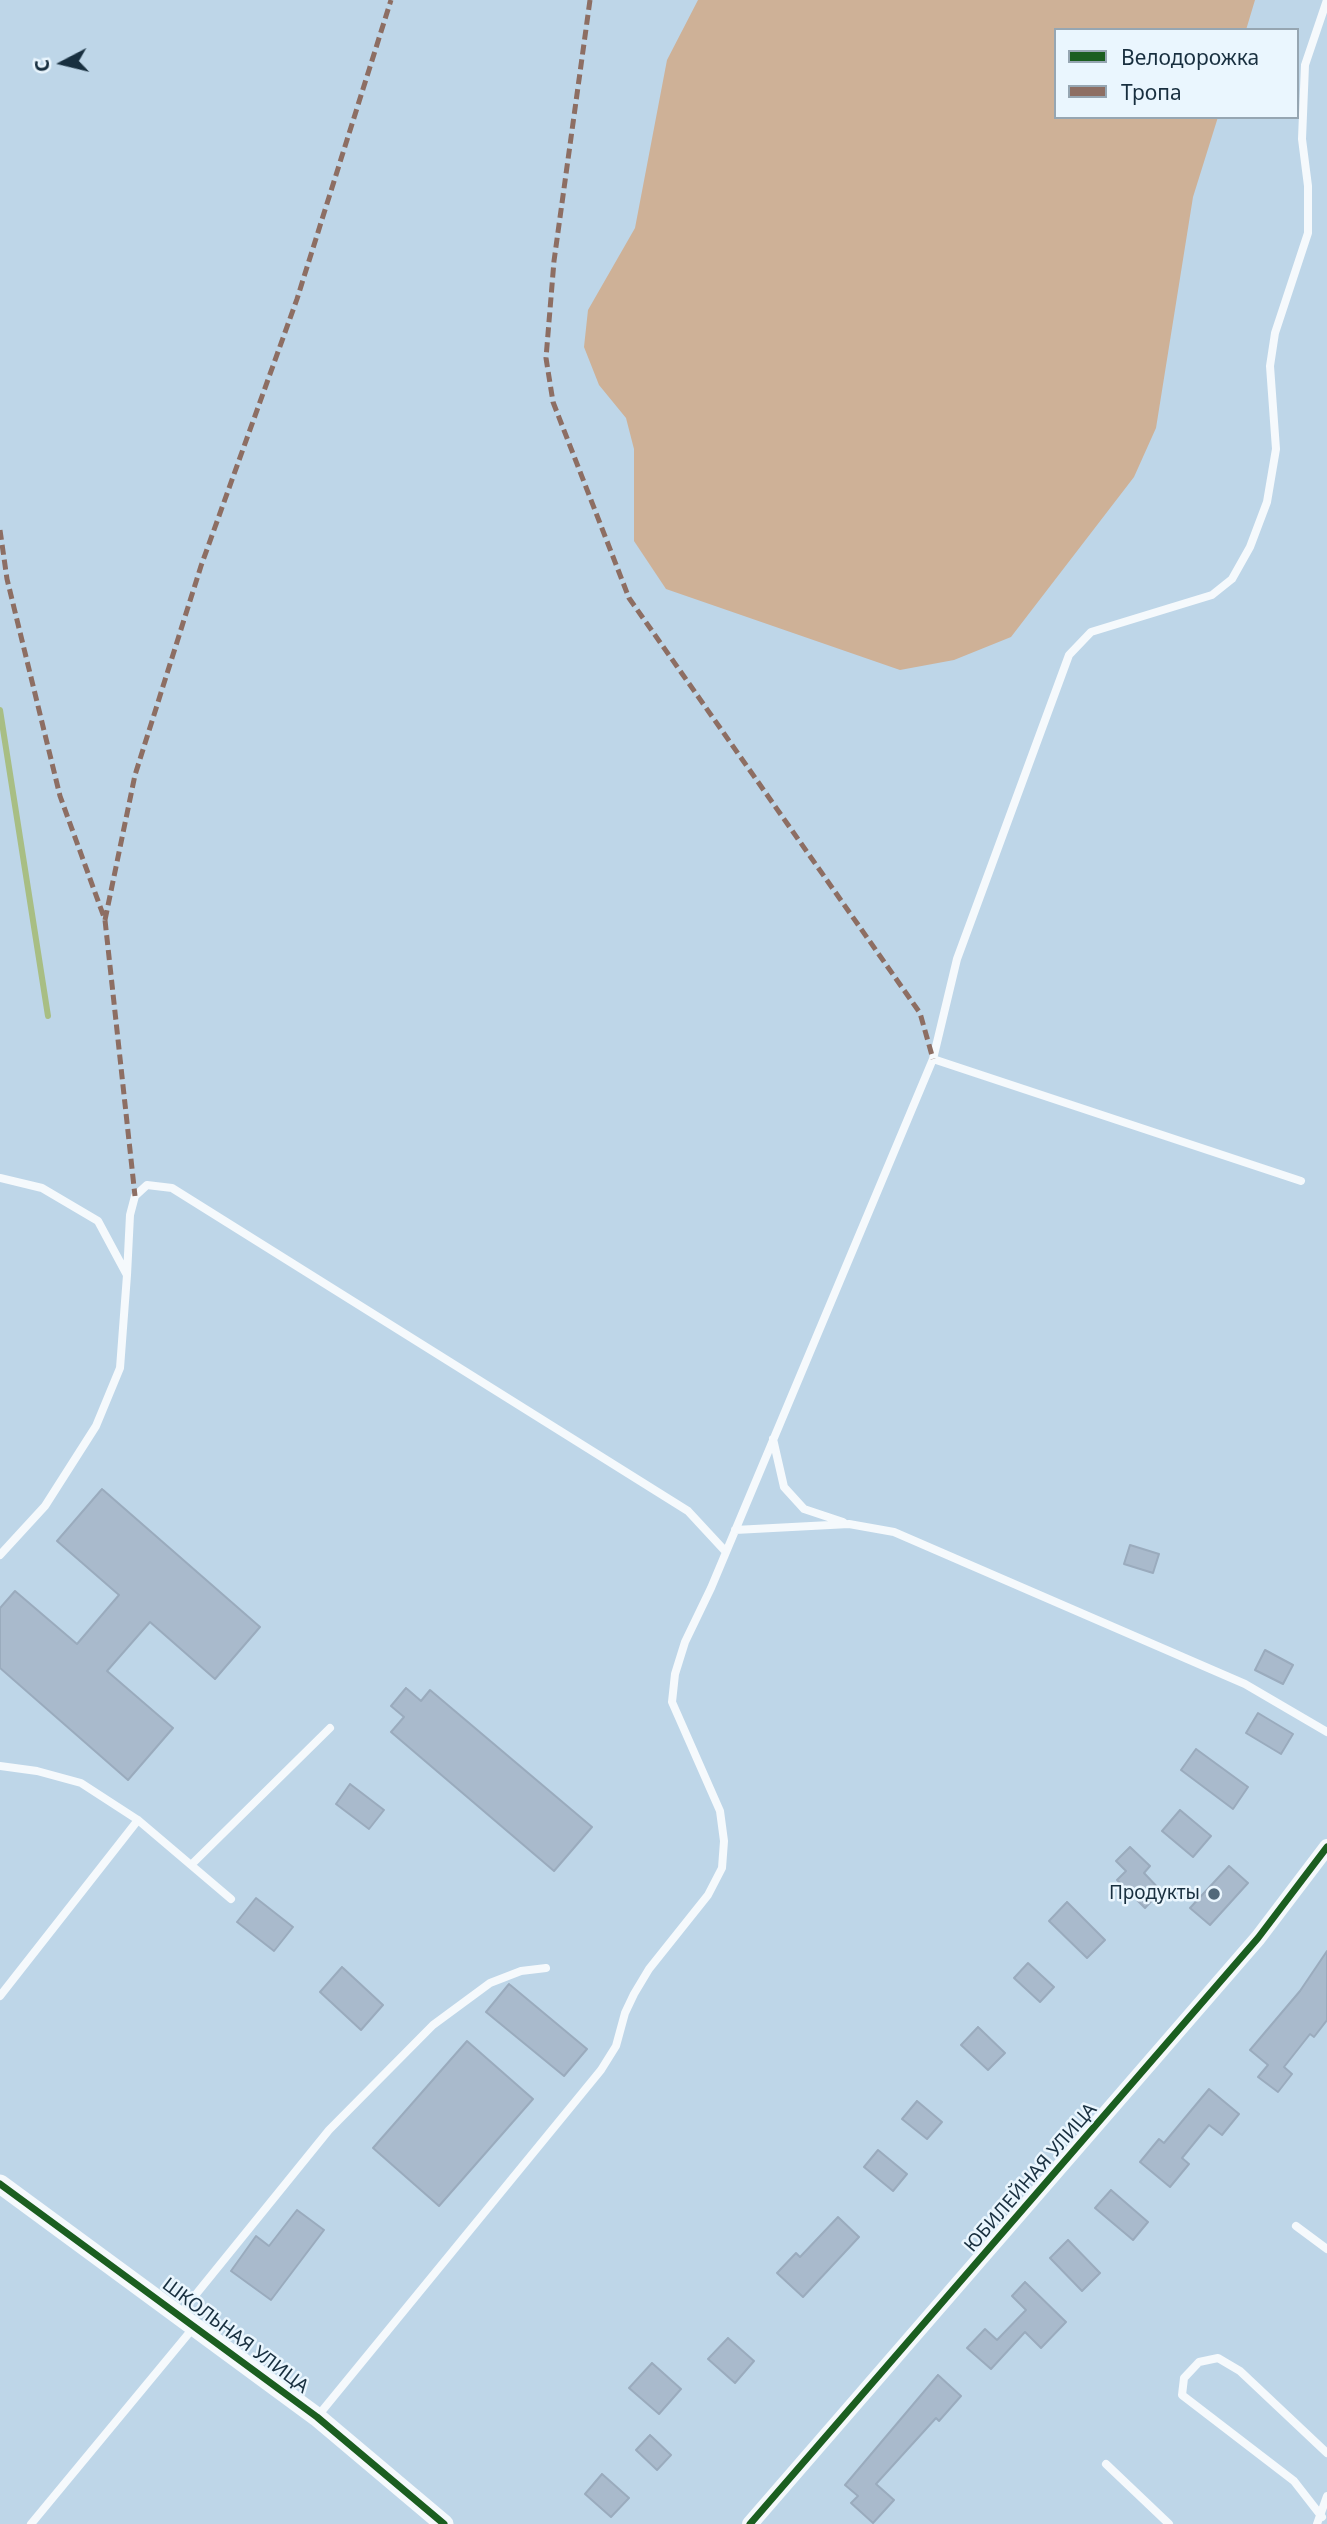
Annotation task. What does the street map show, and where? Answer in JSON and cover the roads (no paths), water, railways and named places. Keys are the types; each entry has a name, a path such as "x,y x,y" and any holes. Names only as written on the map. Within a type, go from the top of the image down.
{"street":[{"name":"ЮБИЛЕЙНАЯ УЛИЦА","path":"755,2522 1240,1959 1327,1847"},
{"name":"ШКОЛЬНАЯ УЛИЦА","path":"0,2184 317,2417 444,2524"}],"lane":[{"path":"317,2417 601,2070 616,2046 625,2013 634,1994 649,1969 708,1895 722,1868 720,1811 672,1702 675,1674 685,1642 726,1552 933,1059 957,959 1069,655 1091,632 1212,595 1232,579 1250,547 1267,502 1276,449 1270,366 1275,333 1308,233 1308,186 1302,139 1305,65 1327,0"},
{"path":"933,1059 1301,1181"},
{"path":"0,1178 42,1188 98,1221 127,1275"},
{"path":"0,1555 45,1506 96,1426 120,1368 130,1215 135,1196 146,1185 172,1188 688,1511 726,1552"},
{"path":"773,1440 784,1487 804,1509 849,1524 894,1532 1028,1588 1245,1684 1327,1732"},
{"path":"735,1530 849,1524"},
{"path":"191,1865 330,1728"},
{"path":"0,1766 37,1771 81,1783 138,1820 230,1899"},
{"path":"0,1996 138,1820"},
{"path":"31,2524 188,2320 329,2130 433,2025 490,1983 522,1971 546,1968"},
{"path":"1296,2226 1327,2249"},
{"path":"1319,2520 1294,2481 1182,2395 1184,2378 1199,2362 1218,2358 1240,2371 1327,2453"},
{"path":"1106,2464 1169,2524"},
{"path":"1319,2520 1327,2496"}],"waterway":[{"path":"0,710 48,1016"}],"place":[{"name":"Продукты","path":"1214,1894"}]}
